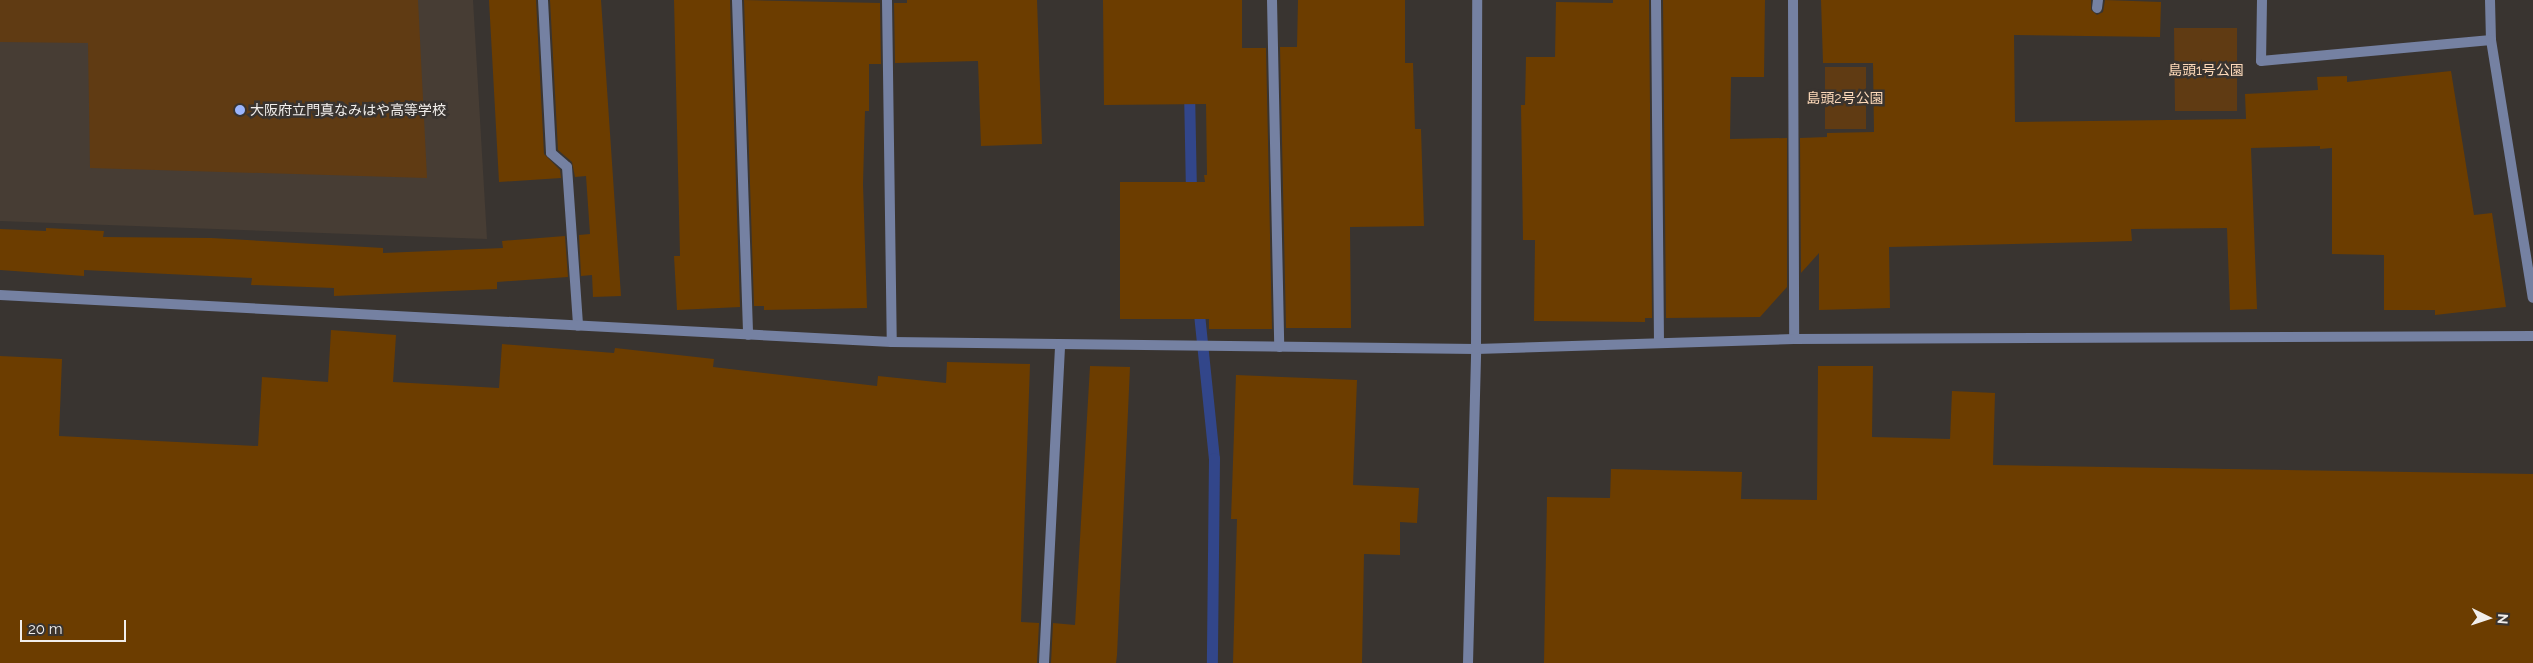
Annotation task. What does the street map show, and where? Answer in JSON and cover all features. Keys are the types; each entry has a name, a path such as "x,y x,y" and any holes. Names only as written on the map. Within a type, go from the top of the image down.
{"street":[{"path":"543,0 551,153 567,167 578,326"},
{"path":"737,0 748,335"},
{"path":"887,0 892,342"},
{"path":"1272,0 1279,346"},
{"path":"1468,663 1476,348 1477,0"},
{"path":"1656,0 1659,342"},
{"path":"1793,0 1794,339"},
{"path":"2262,0 2261,61 2491,40"},
{"path":"2490,0 2491,40 2533,298"},
{"path":"0,295 892,342 1476,348 1794,339 2533,336"},
{"path":"1044,663 1060,344"}],"shaded area":[{"name":"大阪府立門真なみはや高等学校","path":"0,0 473,0 487,239 0,221"}],"green space":[{"path":"0,0 418,0 427,178 90,168 88,43 0,42"},
{"name":"島頭1号公園","path":"2174,28 2237,28 2237,111 2175,111"},
{"name":"島頭2号公園","path":"1825,67 1866,67 1866,129 1825,129"}],"building":[{"path":"489,0 536,0 544,154 560,170 561,178 499,182"},
{"path":"550,0 601,0 621,296 593,297 592,275 581,276 579,235 590,234 586,176 575,177 572,162 558,150"},
{"path":"674,0 730,0 740,307 677,310 674,256 680,256"},
{"path":"744,0 880,3 881,64 869,64 869,111 865,111 863,184 867,308 764,310 764,306 754,306"},
{"path":"907,0 1037,0 1042,144 981,146 978,61 895,63 894,3 907,3"},
{"path":"1103,0 1242,0 1242,48 1266,48 1272,329 1209,329 1209,319 1120,319 1120,182 1205,182 1204,175 1207,175 1206,104 1104,105"},
{"path":"1298,0 1405,0 1405,63 1413,63 1415,129 1421,129 1424,226 1350,227 1351,328 1286,328 1280,47 1297,47"},
{"path":"1613,0 1649,0 1652,318 1645,318 1645,322 1534,321 1535,240 1523,240 1521,105 1525,105 1526,57 1555,57 1556,2 1613,3"},
{"path":"1663,0 1765,0 1764,77 1731,77 1730,139 1787,138 1787,287 1760,317 1666,318"},
{"path":"1821,0 2091,0 2091,10 2097,15 2103,12 2105,0 2161,2 2160,37 2014,35 2015,122 2246,119 2245,94 2318,90 2317,77 2347,76 2347,82 2451,71 2474,215 2492,213 2506,307 2435,315 2435,310 2384,310 2384,255 2332,254 2332,148 2320,149 2320,146 2251,148 2257,309 2230,310 2227,228 2131,229 2132,241 1889,247 1890,308 1819,310 1819,253 1801,273 1800,138 1827,137 1827,133 1874,132 1873,63 1823,63"},
{"path":"46,228 104,231 103,237 211,238 383,248 383,253 503,248 502,241 565,236 568,277 497,282 497,289 334,296 334,288 251,285 252,278 84,270 84,276 0,270 0,229 46,231"},
{"path":"331,330 396,335 393,382 499,388 502,344 614,353 615,348 714,359 713,367 877,386 878,376 946,383 947,362 1030,364 1021,622 1039,623 1037,663 0,663 0,356 62,359 59,436 258,446 262,377 328,382"},
{"path":"1090,366 1130,367 1116,663 1051,663 1053,623 1075,625"},
{"path":"1818,366 1873,366 1872,437 1950,439 1952,391 1995,393 1993,465 2533,474 2533,663 1544,663 1547,497 1610,498 1611,469 1742,472 1741,499 1817,500"},
{"path":"1236,375 1357,380 1353,485 1419,488 1417,523 1400,522 1400,555 1364,554 1362,663 1233,663 1237,519 1231,519"}],"waterway":[{"path":"1189,89 1191,196"},
{"path":"1198,304 1214,458 1212,663"}],"place":[{"name":"大阪府立門真なみはや高等学校","path":"240,110"}]}
